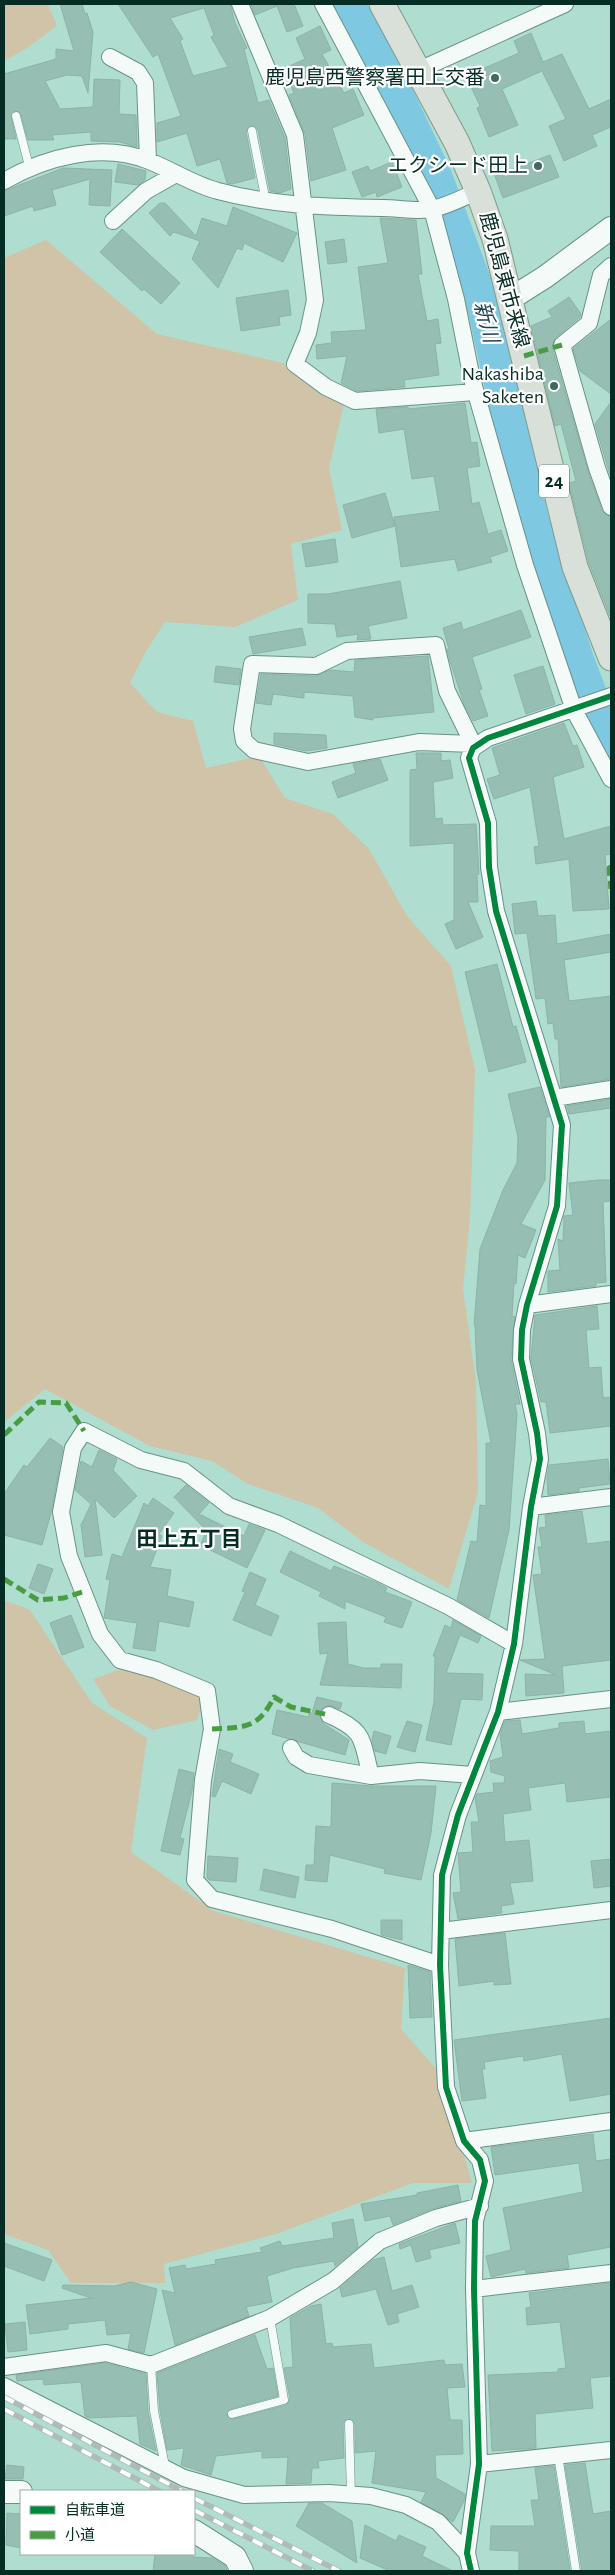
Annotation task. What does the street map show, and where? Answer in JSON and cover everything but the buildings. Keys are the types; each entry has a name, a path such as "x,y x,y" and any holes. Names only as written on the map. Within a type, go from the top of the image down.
{"main road":[{"name":"鹿児島東市来線","path":"382,4 457,143 478,191 495,239 575,566 611,658"}],"street":[{"path":"240,4 295,135 315,300 308,333 295,364 326,387 355,401 474,385"},
{"path":"324,4 432,209 456,299 474,385 525,565 574,710 611,779"},
{"path":"417,71 565,4"},
{"path":"110,57 138,72 144,84 148,160"},
{"path":"4,181 29,166 57,158 91,152 122,154 148,160 216,191 266,202 303,207 432,209 478,191"},
{"path":"113,221 146,191 176,174"},
{"path":"510,299 545,277 611,228"},
{"path":"611,266 601,275 589,323 562,344 597,468 611,507"},
{"path":"471,2571 467,2553 479,2464 474,2289 475,2222 485,2181 480,2160 464,2141 446,2087 440,1965 442,1875 473,1775 498,1712 514,1644 531,1506 540,1459 537,1433 521,1359 522,1330 557,1206 560,1184 562,1125 496,911 489,867 488,823 469,758 473,746 447,691 436,645 347,651 316,666 252,664 242,729 244,741 254,750 308,762 419,742 473,746 488,738 611,696"},
{"path":"554,1098 611,1089"},
{"path":"528,1305 611,1294"},
{"path":"440,1965 332,1929 212,1899 195,1880 203,1780 212,1729 207,1691 156,1670 120,1660 100,1634 69,1556 61,1512 73,1448 84,1431 141,1460 184,1471 229,1506 278,1524 448,1606 514,1644"},
{"path":"531,1506 611,1497"},
{"path":"498,1712 611,1699"},
{"path":"329,1715 346,1722 360,1733 371,1776"},
{"path":"291,1748 296,1757 309,1765 371,1776 420,1771 473,1775"},
{"path":"441,1931 611,1910"},
{"path":"464,2141 611,2121"},
{"path":"4,2367 106,2353 151,2365 270,2318 333,2281 380,2241 436,2218 480,2206"},
{"path":"474,2289 611,2272"},
{"path":"4,2386 184,2478 244,2495 371,2496 406,2504 438,2522 467,2553"},
{"path":"479,2464 611,2450"},
{"path":"4,2492 20,2492"},
{"path":"195,2532 235,2557 242,2571"}],"lane":[{"path":"16,116 29,166"},
{"path":"252,131 266,202"},
{"path":"232,2414 284,2400 270,2318"},
{"path":"151,2365 154,2412 165,2468"},
{"path":"349,2424 351,2495"},
{"path":"558,2455 576,2571"}],"path":[{"path":"474,385 527,369"}],"shaded area":[{"path":"4,4 48,4 57,26 24,50 4,61"},
{"path":"46,240 157,334 283,363 345,400 329,468 342,530 291,544 298,600 235,627 165,622 145,653 130,683 157,712 193,721 206,768 259,756 285,798 333,814 369,849 407,916 451,966 475,1070 470,1218 463,1289 476,1382 478,1492 449,1589 363,1542 318,1508 248,1484 212,1461 150,1446 45,1389 4,1422 4,258"},
{"path":"4,1600 30,1610 92,1703 147,1738 131,1852 214,1911 405,1968 401,2029 441,2074 472,2183 413,2183 276,2234 164,2264 165,2283 71,2283 48,2250 4,2234"},
{"path":"124,1668 205,1695 197,1720 153,1730 110,1706 93,1679"}],"waterway":[{"name":"新川","path":"348,4 390,81 435,176 485,311 531,517 577,660 603,728 611,741"}],"railway":[{"path":"4,2397 180,2490"},
{"path":"4,2409 157,2490"},
{"path":"195,2499 339,2571"},
{"path":"195,2511 313,2571"}],"marked path":[{"path":"524,356 562,345"},
{"path":"611,867 609,868 611,889"},
{"path":"4,1435 39,1402 66,1403 84,1431"},
{"path":"4,1579 38,1600 64,1598 82,1592"},
{"path":"212,1729 234,1728 256,1721 274,1697 291,1707 329,1715"}],"cycle path":[{"path":"471,2571 467,2553 479,2464 474,2289 475,2221 485,2181 480,2160 464,2141 446,2087 440,1965 442,1875 458,1815 498,1712 514,1644 531,1507 540,1459 537,1433 521,1359 522,1330 527,1305 557,1206 562,1125 496,911 489,867 488,823 469,758 473,748 488,738 611,696"}],"place":[{"name":"鹿児島西警察署田上交番","path":"495,78"},
{"name":"エクシード田上","path":"538,166"},
{"name":"Nakashiba Saketen","path":"554,386"}],"district":[{"name":"田上五丁目","path":"189,1539"}]}
